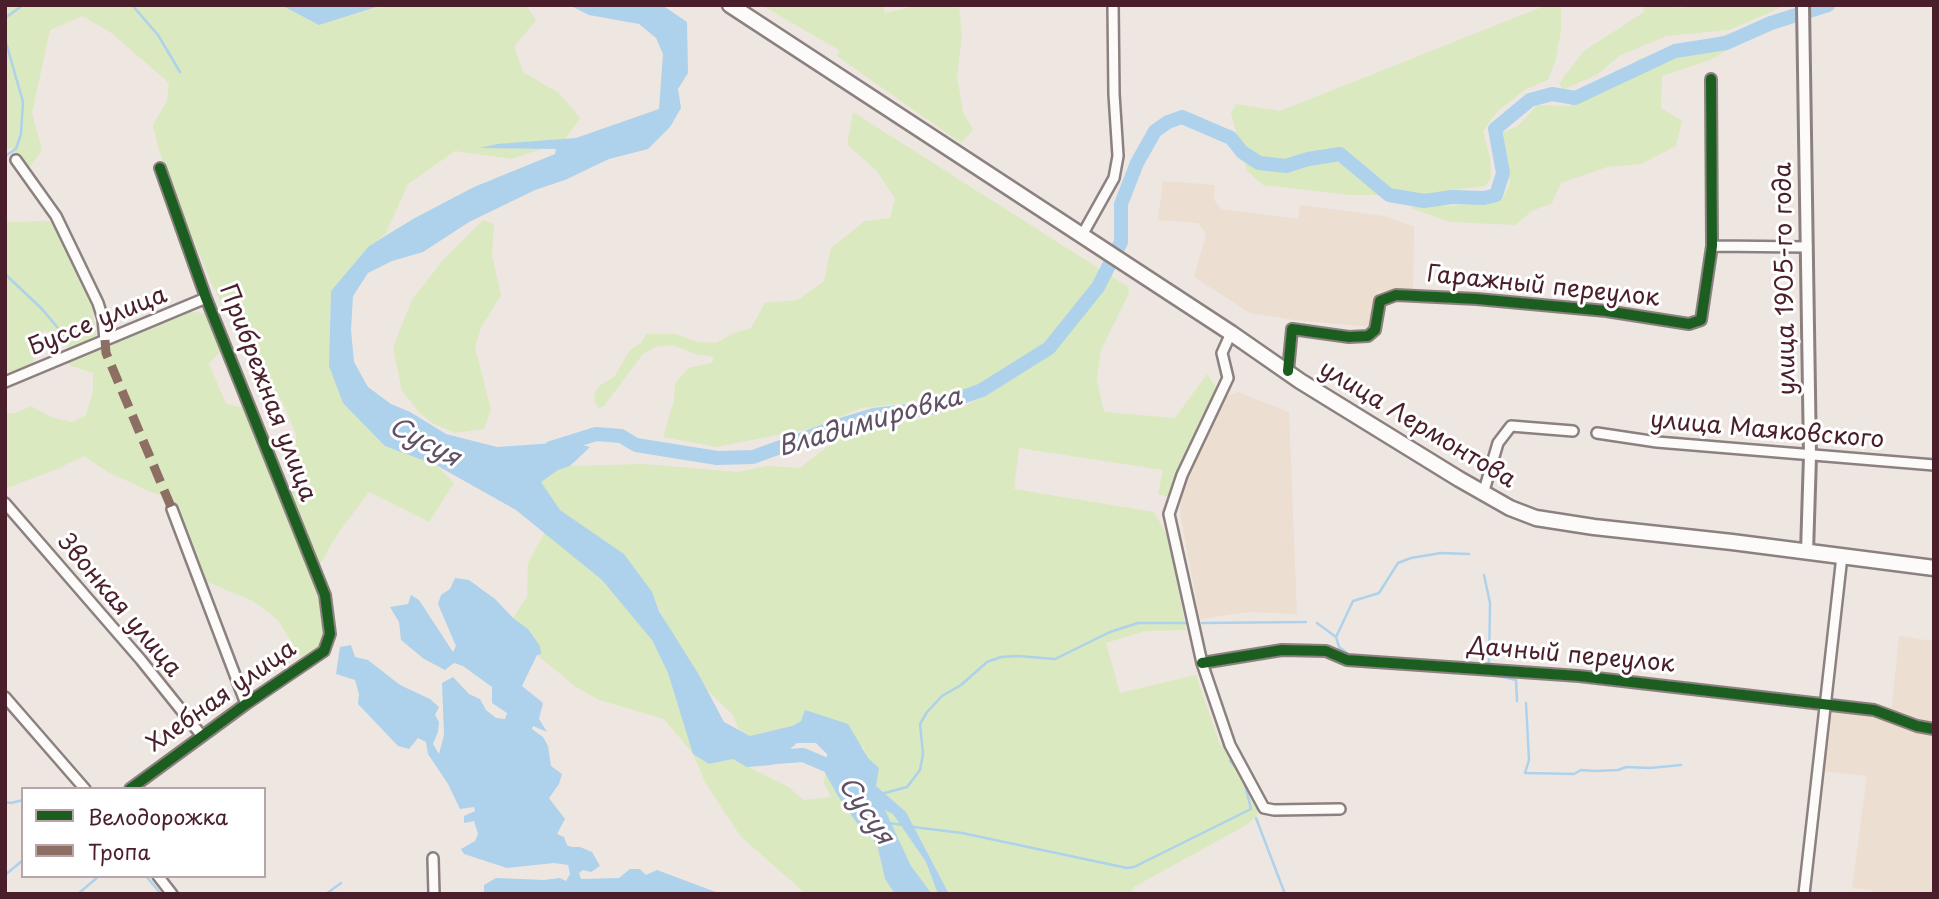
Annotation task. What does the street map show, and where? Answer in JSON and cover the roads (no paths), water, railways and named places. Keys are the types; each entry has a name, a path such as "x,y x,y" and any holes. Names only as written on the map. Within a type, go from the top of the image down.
{"highway":[{"name":"улица Лермонтова","path":"730,5 1288,372 1483,494 1510,508 1552,521 1934,568"}],"street":[{"path":"1081,237 1114,178 1118,156 1113,5"},
{"name":"улица 1905-го года","path":"1803,5 1810,456 1807,552"},
{"path":"1711,79 1712,246 1807,247"},
{"path":"16,160 56,216 98,303 105,340"},
{"name":"Прибрежная улица","path":"160,168 206,298 326,595 330,634"},
{"name":"Гаражный переулок","path":"1288,372 1292,329 1349,337 1368,336 1375,330 1380,301 1396,295 1478,299 1606,311 1689,324 1702,320 1712,246"},
{"name":"Буссе улица","path":"5,382 206,298"},
{"path":"1231,333 1222,353 1228,378 1182,475 1169,514 1202,663 1230,745 1264,808 1340,809"},
{"path":"1483,494 1499,443 1511,426 1573,431"},
{"name":"улица Маяковского","path":"1597,433 1657,442 1934,465"},
{"name":"Звонкая улица","path":"5,503 141,660 202,736"},
{"path":"172,509 246,704"},
{"path":"1804,894 1842,555"},
{"name":"Хлебная улица","path":"133,787 324,651 330,634"},
{"name":"Дачный переулок","path":"1202,663 1282,650 1326,651 1347,660 1579,676 1874,710 1917,726 1934,729"},
{"path":"5,697 83,787"},
{"path":"433,858 434,894"},
{"path":"160,878 172,894"}],"water":[{"path":"281,5 383,5 319,25"},
{"path":"569,5 662,5 687,22 688,73 678,89 681,108 670,127 648,149 609,159 565,180 535,190 469,222 423,252 392,261 368,273 353,296 351,330 354,362 368,387 391,404 446,434 497,447 569,442 590,447 570,466 558,470 541,482 560,510 624,554 652,592 659,611 699,675 724,722 750,736 792,726 801,721 805,710 848,724 868,758 879,768 876,786 906,812 949,894 938,894 926,862 893,814 885,810 911,866 932,894 895,894 885,879 877,844 859,826 838,796 825,773 827,754 816,743 797,743 772,765 747,767 733,759 709,764 693,754 668,673 652,640 602,580 516,510 436,465 385,446 343,403 329,366 331,291 369,246 474,187 555,154 556,149 480,148 497,144 576,138 659,109 663,54 656,38 639,24 589,15"},
{"path":"455,578 469,580 495,599 528,629 540,646 541,654 537,655 522,686 543,703 539,719 547,732 533,726 532,729 543,737 548,746 551,766 562,774 559,784 549,798 565,819 557,834 564,837 567,845 592,852 600,866 591,872 583,870 579,873 581,879 619,878 630,869 640,869 646,875 657,870 721,894 484,894 484,885 496,878 560,878 566,881 570,874 568,865 554,863 507,868 464,854 461,849 475,841 478,834 474,821 464,823 464,816 475,811 474,807 460,809 448,784 428,754 426,742 418,738 409,749 398,746 358,704 359,694 355,680 336,674 340,647 351,645 355,657 368,660 400,685 430,699 439,707 435,715 439,722 438,732 433,744 439,754 444,735 442,683 453,677 469,694 480,699 486,710 496,718 505,719 507,713 492,703 492,687 463,666 454,663 445,670 424,659 401,640 399,622 390,607 408,604 411,595 419,600 453,652 456,646 438,604 441,595 450,589"}],"waterway":[{"path":"5,18 23,5"},
{"path":"132,5 158,35 180,72"},
{"name":"Владимировка","path":"551,448 596,434 621,436 636,445 717,458 753,457 874,415 932,408 982,390 1049,348 1098,287 1121,242 1121,204 1137,163 1155,131 1182,117 1231,138 1242,152 1259,163 1286,166 1340,154 1389,195 1424,201 1452,197 1484,198 1496,195 1503,173 1495,129 1530,100 1552,94 1575,98 1675,51 1726,43 1771,23 1828,5"},
{"path":"5,39 23,102 21,134 16,149 5,156"},
{"path":"5,274 42,309 68,340"},
{"path":"1336,637 1353,601 1379,593 1398,563 1441,553 1469,554"},
{"path":"1484,575 1490,603 1489,665"},
{"path":"1202,623 1306,622"},
{"path":"881,794 907,787 920,770 923,754 920,724 927,712 942,696 961,685 987,662 1001,657 1018,656 1055,659 1110,632 1138,623 1189,623"},
{"path":"1317,623 1336,637 1339,647 1351,656"},
{"path":"1354,666 1406,669"},
{"path":"1494,675 1516,680 1517,701"},
{"path":"1526,703 1529,760 1525,773 1574,774 1581,770 1681,765"},
{"name":"Сусуя","path":"763,758 803,755 841,771"},
{"path":"1230,761 1239,771"},
{"path":"913,827 962,833 1127,868 1134,867 1251,809 1243,777"},
{"path":"5,802 21,800"},
{"path":"1256,818 1285,894"},
{"path":"889,823 903,825"},
{"path":"5,875 21,862"},
{"path":"78,894 97,878"},
{"path":"148,878 161,894"},
{"path":"326,894 341,883"}]}
